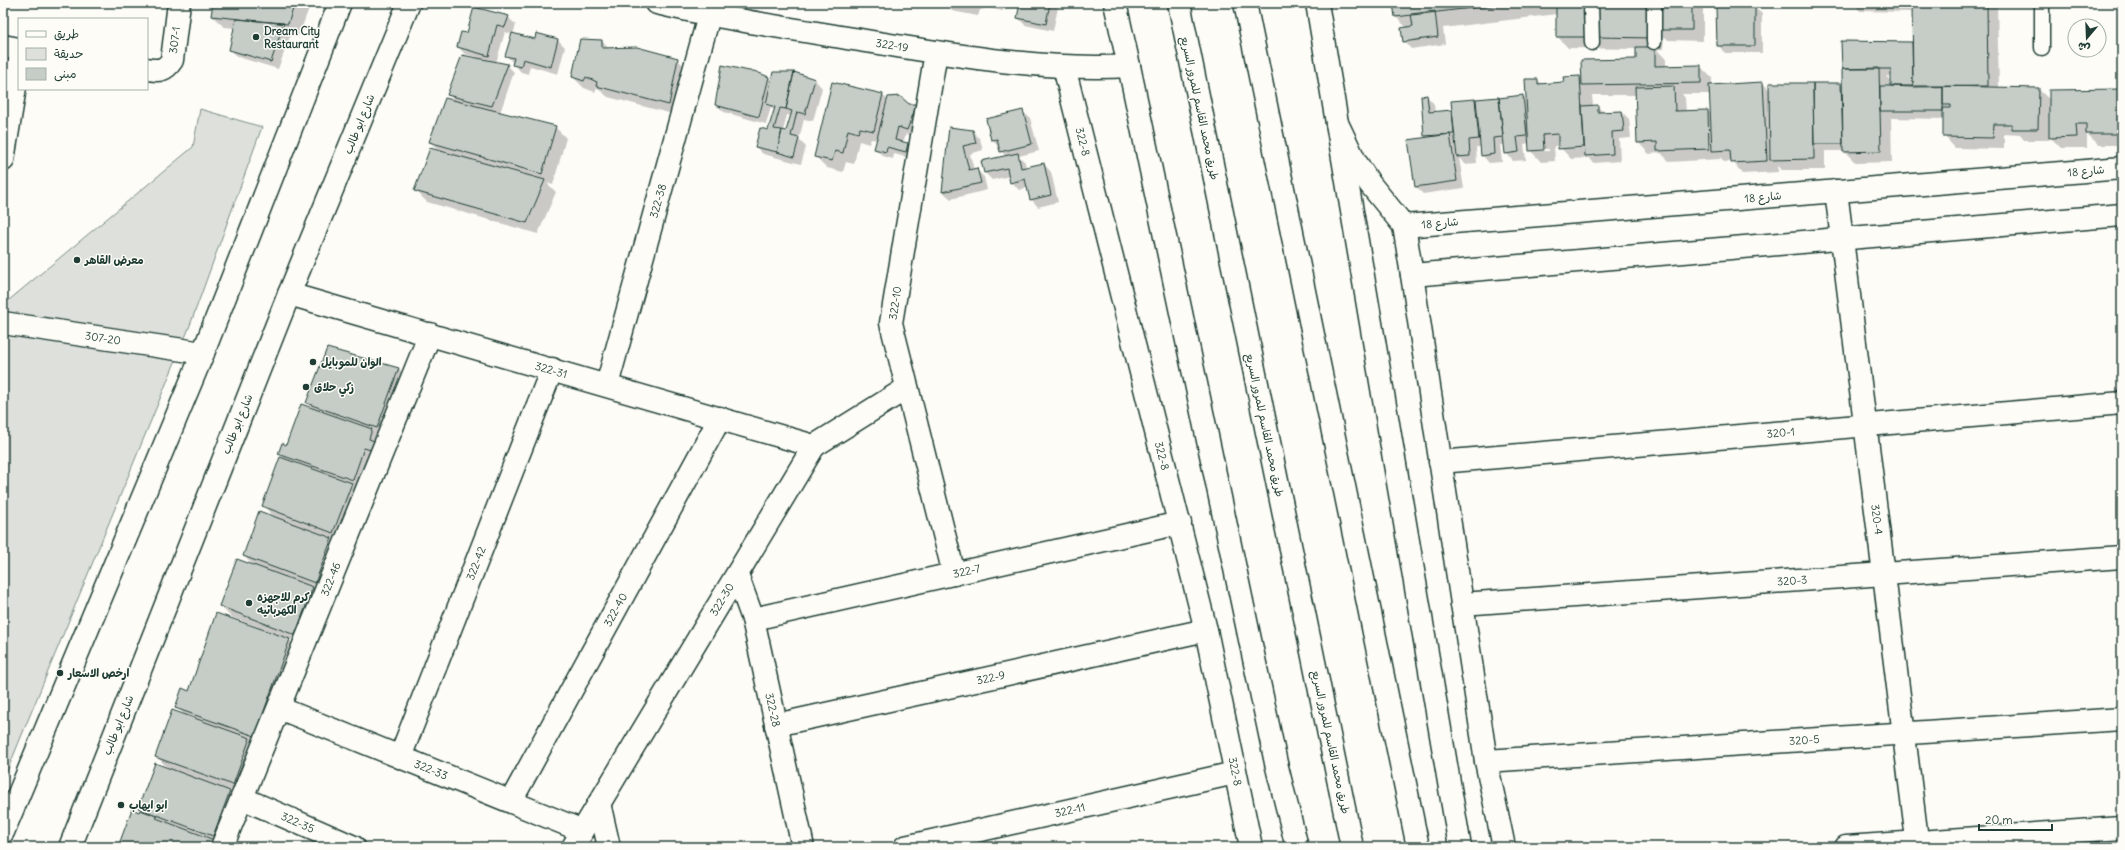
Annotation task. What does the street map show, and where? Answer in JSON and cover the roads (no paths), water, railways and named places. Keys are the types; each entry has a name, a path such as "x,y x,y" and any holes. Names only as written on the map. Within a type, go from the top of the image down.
{"main road":[{"name":"307-1","path":"154,70 168,67 172,60 180,3"},
{"path":"3,832 203,353 340,3"},
{"name":"شارع ابو طالب","path":"70,847 289,294 409,3"},
{"name":"322-19","path":"657,3 710,9 936,52 1064,67 1129,66"},
{"path":"1115,3 1276,763 1297,847"},
{"name":"طريق محمد القاسم للمرور السريع","path":"1179,3 1352,847"},
{"path":"1245,3 1418,847"},
{"path":"1317,3 1460,847"},
{"name":"322-38","path":"607,385 710,9"},
{"path":"3,46 18,48"},
{"name":"322-10","path":"936,52 891,323 954,574"},
{"name":"322-8","path":"1064,67 1206,630 1251,847"},
{"path":"3,160 18,69"},
{"path":"1337,123 1355,161 1370,184 1404,226 1486,761 1504,847"},
{"name":"شارع 18","path":"1404,226 2122,168"},
{"name":"320-4","path":"1836,191 1918,845"},
{"path":"1412,275 2122,215"},
{"name":"322-31","path":"289,294 814,446"},
{"name":"307-20","path":"3,322 203,353"},
{"name":"322-46","path":"222,847 430,334"},
{"name":"322-42","path":"400,757 552,370"},
{"name":"322-30","path":"578,839 814,446 907,388"},
{"name":"320-1","path":"1440,462 2122,403"},
{"name":"322-40","path":"511,802 720,418"},
{"name":"322-7","path":"753,619 1180,523"},
{"name":"320-3","path":"1462,604 2122,557"},
{"name":"322-28","path":"737,575 753,619 803,847"},
{"name":"322-9","path":"776,726 1206,630"},
{"name":"322-33","path":"279,708 511,802 578,839"},
{"name":"320-5","path":"1486,761 2122,719"},
{"name":"322-11","path":"905,847 1235,773"},
{"name":"322-35","path":"242,798 354,847"},
{"path":"599,803 609,847"},
{"path":"1846,847 1918,845 2122,828"}],"lane":[{"path":"1591,3 1592,43"},
{"path":"1654,3 1654,42"},
{"path":"2042,3 2042,48"}],"place":[{"name":"Dream City Restaurant","path":"256,37"},
{"name":"معرض القاهر","path":"77,260"},
{"name":"الوان للموبايل","path":"313,362"},
{"name":"زكي حلاق","path":"306,387"},
{"name":"كرم للاجهزه الكهربائيه","path":"249,603"},
{"name":"ارخص الاسعار","path":"60,673"},
{"name":"ابو ايهاب","path":"121,805"}]}
